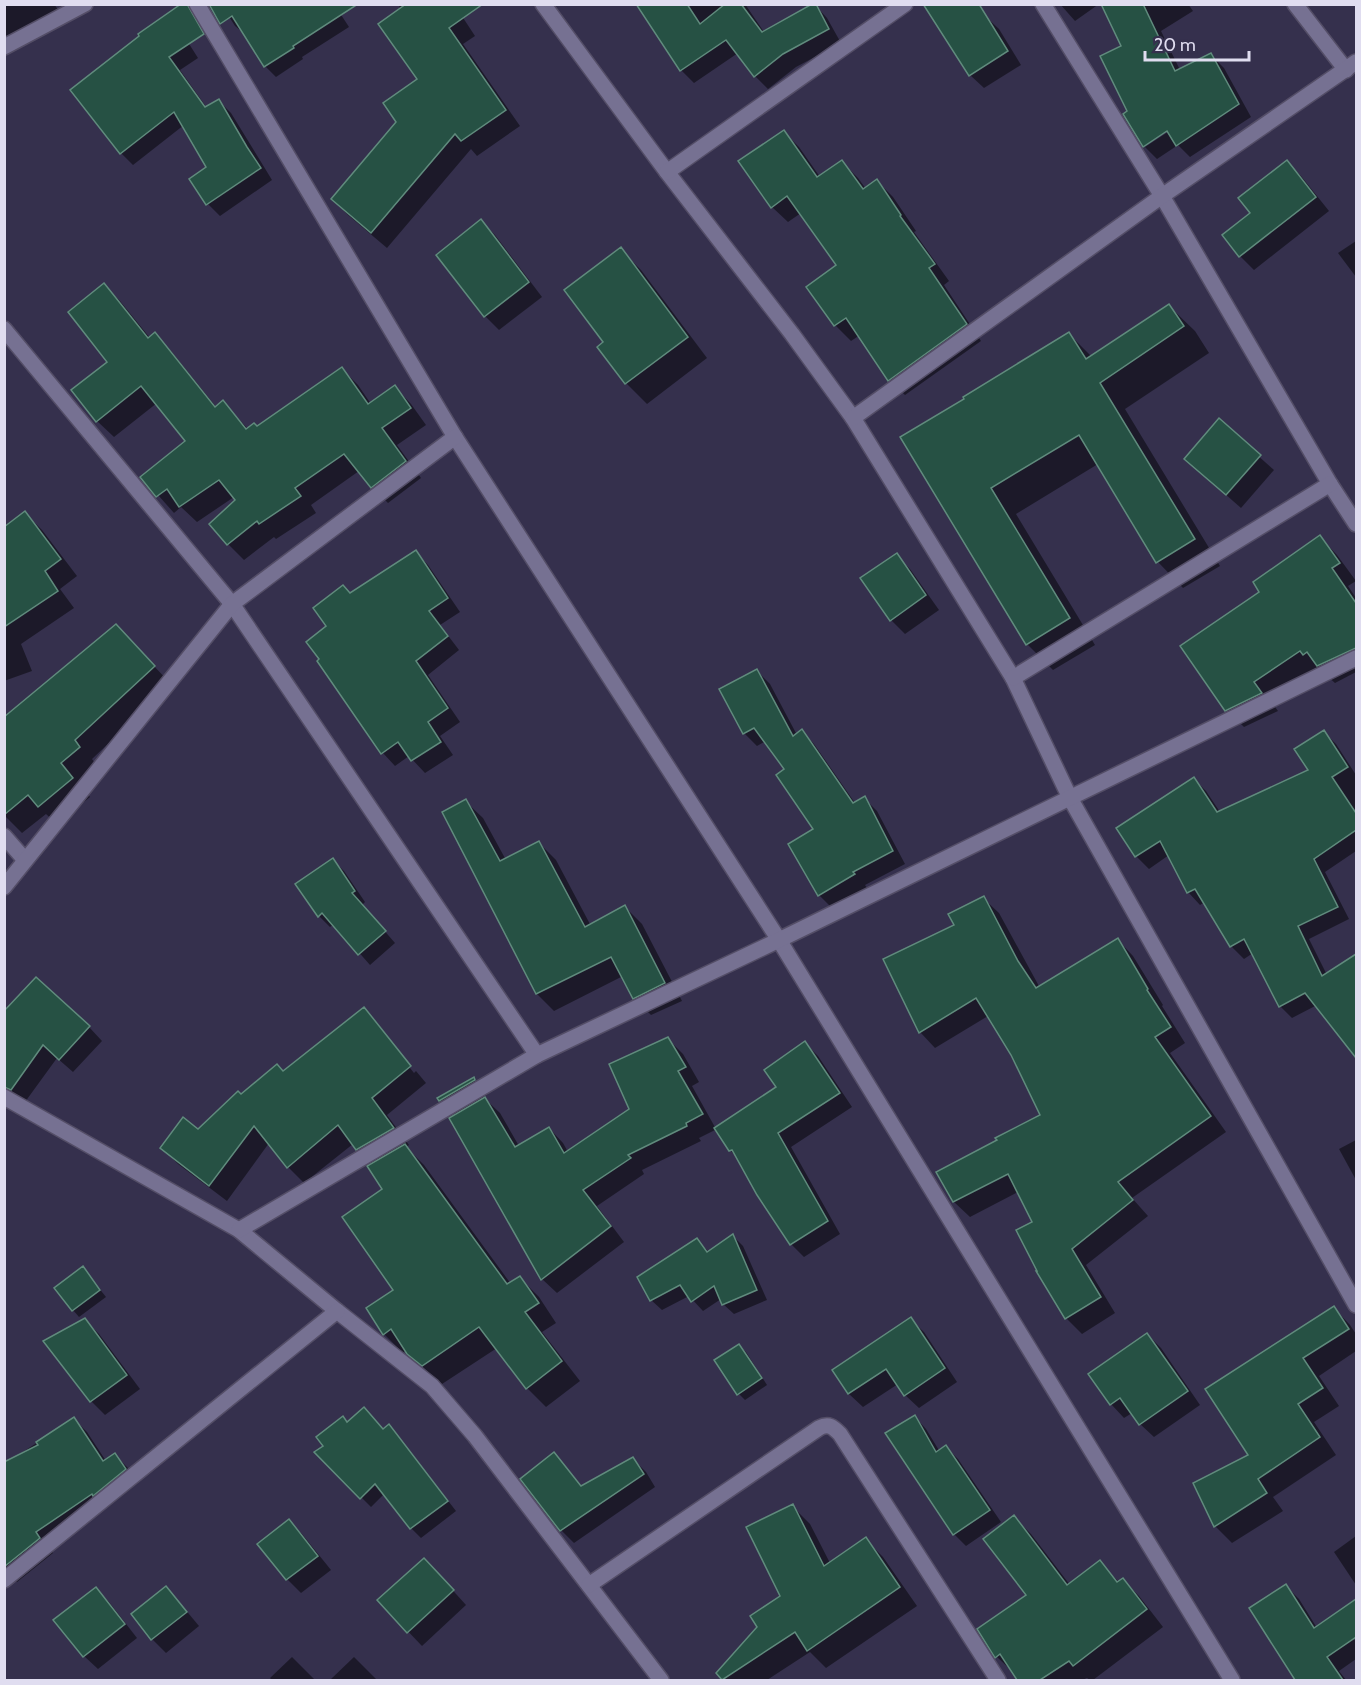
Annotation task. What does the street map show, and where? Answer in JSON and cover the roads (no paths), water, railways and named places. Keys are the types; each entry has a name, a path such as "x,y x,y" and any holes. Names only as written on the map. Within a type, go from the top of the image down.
{"street":[{"path":"4,47 85,4"},
{"path":"197,4 455,437 779,940 1232,1680"},
{"path":"543,4 853,418 1013,678 1070,798 1356,1305"},
{"path":"667,172 905,4"},
{"path":"1043,4 1162,196 1330,484 1356,524"},
{"path":"853,418 1162,196 1351,66 1295,4"},
{"path":"4,329 232,604 537,1054"},
{"path":"4,887 232,604 455,437"},
{"path":"1013,678 1330,484"},
{"path":"239,1230 537,1054 779,940 1356,658"},
{"path":"4,836 25,860"},
{"path":"4,1097 239,1230 432,1386 475,1436 661,1680"},
{"path":"4,1580 337,1311"},
{"path":"590,1585 819,1428 825,1425 830,1426 840,1434 998,1680"}]}
